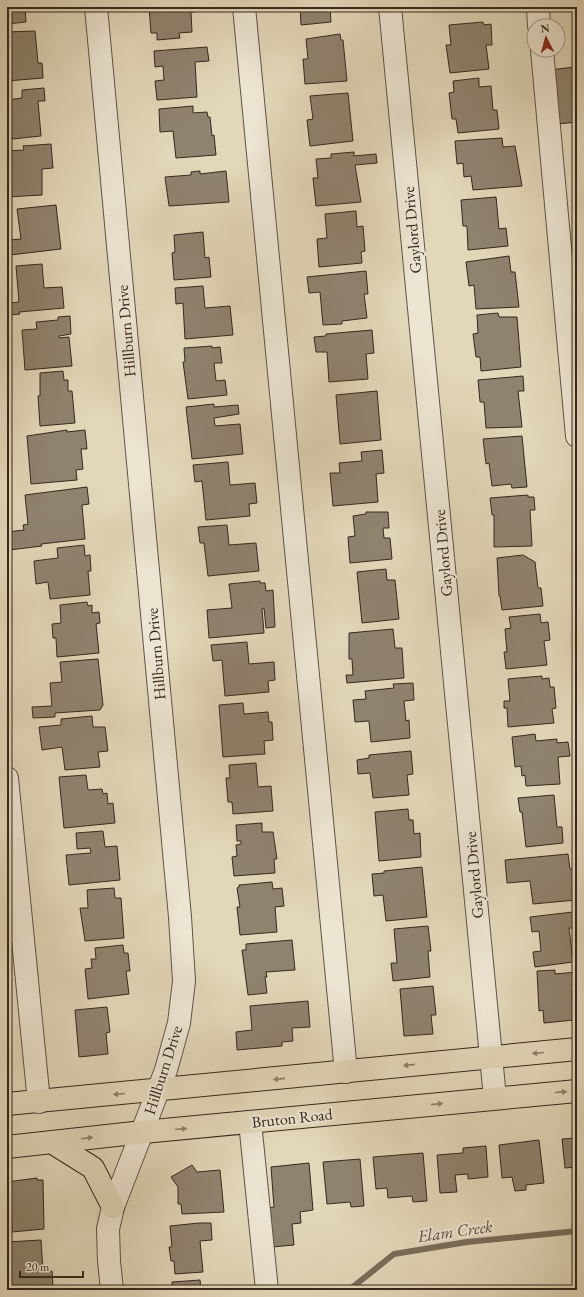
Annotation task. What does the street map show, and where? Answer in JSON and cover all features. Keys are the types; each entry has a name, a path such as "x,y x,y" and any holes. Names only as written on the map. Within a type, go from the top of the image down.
{"main road":[{"path":"7,1104 577,1049"},
{"name":"Bruton Road","path":"7,1147 142,1132 577,1091"},
{"path":"53,1143 93,1168 113,1207"}],"street":[{"name":"Hillburn Drive","path":"96,7 180,917 184,981 179,1023 166,1070 113,1207 108,1229 112,1290"},
{"path":"244,7 346,1072"},
{"name":"Gaylord Drive","path":"390,7 495,1098"},
{"path":"538,7 539,18"},
{"path":"543,58 577,436"},
{"path":"7,778 39,1102"},
{"path":"250,1122 267,1290"}],"building":[{"path":"7,7 32,7 25,8 26,22 7,24"},
{"path":"149,7 195,7 195,12 191,12 192,32 179,33 180,38 157,40 157,33 151,33"},
{"path":"300,7 330,7 331,22 301,25"},
{"path":"483,22 484,25 491,24 492,45 486,45 489,69 450,73 446,45 451,45 449,25"},
{"path":"35,31 38,63 42,63 43,78 7,81 7,32"},
{"path":"340,34 341,40 343,40 347,81 305,84 303,59 308,59 306,39"},
{"path":"207,47 209,61 195,62 197,97 157,100 155,81 164,80 163,66 155,67 154,51"},
{"path":"574,67 577,99 577,122 558,124 550,70"},
{"path":"479,78 479,87 491,86 493,110 497,110 499,129 458,133 456,119 452,119 449,93 454,92 453,81"},
{"path":"44,88 45,101 38,101 41,136 12,139 10,117 7,117 7,100 22,98 22,90"},
{"path":"348,93 353,141 310,146 307,120 313,119 310,96"},
{"path":"193,106 193,113 207,112 208,117 210,117 216,155 176,158 173,131 160,132 159,109"},
{"path":"502,138 503,147 515,146 522,186 473,190 471,176 464,177 463,163 457,164 455,141"},
{"path":"51,144 53,168 42,169 42,195 7,197 7,151 24,150 23,146"},
{"path":"354,152 354,156 376,154 377,163 355,165 361,202 316,206 313,178 318,178 316,159 331,158 331,154"},
{"path":"200,171 200,174 226,171 229,202 169,206 165,177 191,175 191,172"},
{"path":"496,197 499,229 506,228 508,246 468,250 467,226 463,226 461,200"},
{"path":"56,205 61,249 10,255 9,240 21,239 17,209"},
{"path":"356,211 357,227 363,226 365,251 361,252 362,263 319,267 317,239 327,238 325,214"},
{"path":"203,232 205,258 209,257 211,277 174,280 172,253 175,252 174,235"},
{"path":"509,256 511,272 515,272 519,307 476,309 474,285 469,286 466,262"},
{"path":"42,264 44,288 62,287 64,308 19,312 20,314 10,315 9,303 19,302 16,266"},
{"path":"366,271 368,294 364,294 367,318 342,321 342,324 323,325 320,292 309,293 307,277"},
{"path":"203,286 205,308 230,306 233,335 185,339 183,303 176,304 175,288"},
{"path":"498,313 499,317 517,317 521,367 481,371 480,357 476,357 473,334 478,333 477,315"},
{"path":"70,316 71,334 59,336 59,338 69,337 72,366 25,370 22,330 37,329 36,322 58,320 58,317"},
{"path":"372,330 374,353 366,354 368,379 329,382 327,352 316,352 314,337 326,336 326,334"},
{"path":"212,346 212,348 220,347 222,363 214,363 216,381 225,380 227,395 188,399 183,362 185,362 184,348"},
{"path":"63,371 64,380 68,380 68,391 72,391 75,423 40,426 38,396 40,396 40,373"},
{"path":"523,376 524,391 518,391 522,427 486,428 484,402 480,402 478,380"},
{"path":"377,391 381,440 340,444 336,395"},
{"path":"214,404 214,407 238,405 239,414 214,418 215,426 240,424 243,454 192,459 186,407"},
{"path":"67,430 67,432 85,430 87,449 81,449 83,469 76,470 77,480 31,484 27,436"},
{"path":"522,436 527,487 512,488 511,484 492,486 489,463 486,464 483,439"},
{"path":"382,450 384,473 376,474 378,502 333,506 330,473 340,473 339,463 362,461 361,452"},
{"path":"228,462 230,485 255,483 257,503 249,504 250,516 206,520 202,481 195,482 193,465"},
{"path":"87,487 89,504 82,505 85,539 41,544 42,546 9,550 7,532 24,530 23,525 28,524 25,495"},
{"path":"528,495 528,497 534,497 535,510 530,510 532,546 494,547 494,515 492,515 490,498"},
{"path":"366,512 388,512 389,528 383,528 384,538 390,538 392,559 350,563 348,537 355,536 353,516 366,514"},
{"path":"227,525 229,545 256,543 259,571 208,576 204,543 200,543 198,527"},
{"path":"84,545 85,556 90,555 91,571 88,571 90,595 50,599 48,582 36,584 34,561 58,558 57,548"},
{"path":"523,555 535,562 538,588 541,588 543,606 502,610 499,596 497,558"},
{"path":"386,569 387,580 395,580 399,619 362,623 357,572"},
{"path":"260,581 260,583 265,583 266,591 273,590 275,627 266,628 264,608 262,609 264,633 209,638 207,610 232,608 229,584"},
{"path":"87,602 88,606 92,605 92,613 99,612 100,623 96,624 99,653 57,657 56,638 53,638 52,624 61,623 60,605"},
{"path":"540,614 541,623 548,622 550,640 544,641 547,665 506,669 504,652 507,652 505,629 511,628 509,617"},
{"path":"393,629 395,648 402,648 404,678 347,683 346,675 353,675 352,659 349,659 349,633"},
{"path":"247,642 249,664 274,662 275,680 268,681 269,692 225,696 222,660 213,661 211,645"},
{"path":"98,659 103,705 100,710 55,713 55,717 33,718 32,707 52,706 50,683 62,682 60,662"},
{"path":"542,676 542,679 549,678 550,687 554,687 556,708 552,709 554,723 508,727 507,708 504,708 504,701 510,701 508,679"},
{"path":"413,683 414,700 404,701 406,721 409,720 410,738 371,742 369,721 355,722 353,700 366,699 365,691 394,688 393,684"},
{"path":"243,703 244,714 268,712 269,722 272,722 273,740 264,741 265,754 223,757 219,705"},
{"path":"92,716 93,727 105,727 108,751 98,752 100,767 65,770 62,747 42,750 39,727 61,725 61,719"},
{"path":"535,734 536,741 557,739 557,743 568,742 570,756 558,757 560,784 526,786 525,775 522,776 521,766 515,767 512,737"},
{"path":"411,751 413,774 407,775 409,795 373,798 370,773 358,774 357,760 369,758 369,755"},
{"path":"256,763 258,787 271,786 273,811 233,814 232,802 228,802 226,778 230,778 229,765"},
{"path":"86,775 88,790 102,789 103,794 107,793 108,804 113,803 115,823 64,828 59,777"},
{"path":"554,795 557,827 562,827 563,843 526,847 522,812 520,812 518,798"},
{"path":"408,809 409,820 413,820 414,834 420,833 421,857 379,861 375,812"},
{"path":"262,823 262,832 273,832 277,859 274,859 275,873 234,876 232,857 237,856 236,845 241,844 241,841 237,841 236,825"},
{"path":"103,831 105,847 117,846 120,880 69,885 66,855 91,853 90,848 77,849 76,833"},
{"path":"568,854 570,869 574,869 576,900 533,904 530,881 507,883 505,860"},
{"path":"422,867 427,917 386,921 383,895 374,896 372,874 384,873 384,871"},
{"path":"272,882 273,889 282,888 284,906 275,907 277,932 240,935 237,907 240,907 237,888 239,885"},
{"path":"114,888 115,898 121,898 124,938 85,941 80,908 88,908 87,890"},
{"path":"573,912 575,928 569,928 573,962 535,967 533,952 541,951 539,931 532,932 530,917"},
{"path":"428,926 431,951 428,951 430,977 393,981 391,963 397,963 394,929"},
{"path":"292,940 295,970 266,972 267,977 265,977 267,993 248,995 242,950 246,950 246,944"},
{"path":"123,945 124,953 128,953 130,971 126,971 129,994 88,999 85,969 92,968 91,959 96,959 95,948"},
{"path":"555,970 555,974 577,972 577,990 572,991 574,1020 544,1023 543,1010 539,1011 537,971"},
{"path":"433,986 436,1015 431,1015 433,1034 404,1036 400,989"},
{"path":"308,1001 310,1027 292,1028 293,1041 282,1042 282,1046 237,1050 236,1032 252,1030 250,1006"},
{"path":"107,1007 110,1032 106,1033 108,1054 79,1057 75,1010"},
{"path":"577,1138 577,1167 565,1168 562,1139"},
{"path":"539,1140 544,1183 526,1185 526,1190 515,1191 512,1177 502,1178 499,1145"},
{"path":"486,1146 488,1177 468,1179 468,1174 455,1175 457,1192 440,1193 437,1155 463,1153 463,1148"},
{"path":"423,1153 427,1201 413,1202 412,1196 388,1198 387,1188 376,1189 373,1157"},
{"path":"360,1159 364,1206 351,1207 350,1202 327,1204 323,1162"},
{"path":"309,1163 313,1210 300,1212 301,1223 292,1224 294,1245 272,1247 267,1208 274,1207 271,1167"},
{"path":"192,1165 197,1172 220,1170 224,1212 182,1214 181,1204 178,1204 178,1187 171,1177"},
{"path":"37,1178 37,1180 43,1180 44,1229 12,1232 9,1204 7,1204 7,1182"},
{"path":"211,1223 212,1240 200,1241 203,1272 175,1274 174,1261 171,1261 169,1247 172,1247 170,1226"},
{"path":"41,1240 43,1272 52,1271 53,1287 8,1290 7,1242"},
{"path":"200,1280 201,1290 172,1290 172,1282"}],"waterway":[{"name":"Elam Creek","path":"349,1290 394,1254 467,1242 577,1231"}]}
